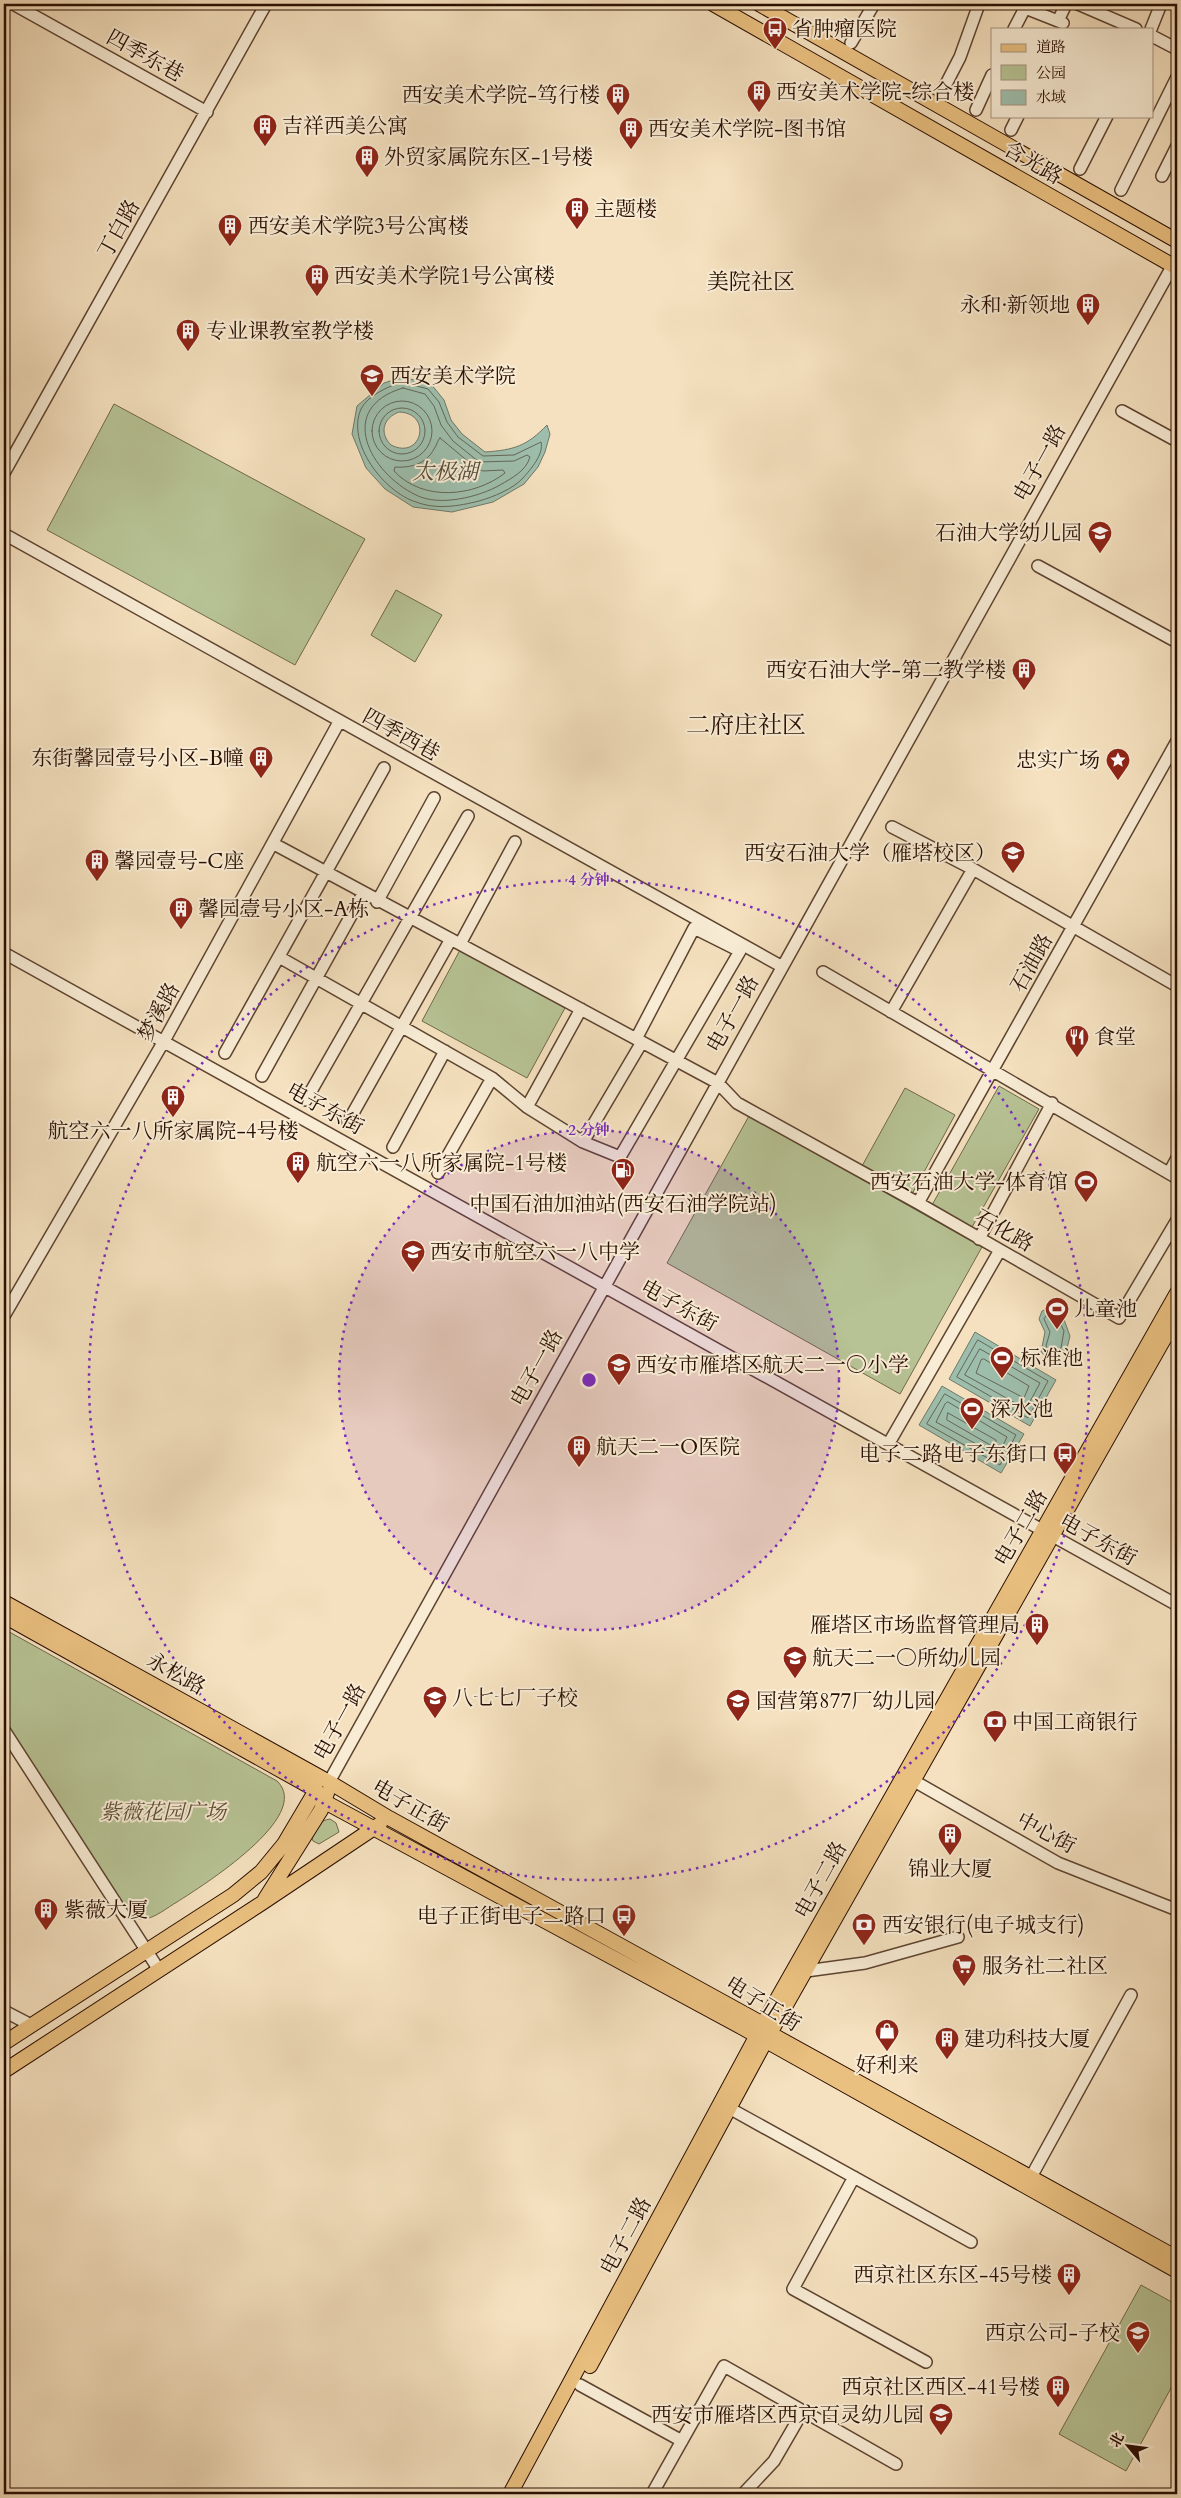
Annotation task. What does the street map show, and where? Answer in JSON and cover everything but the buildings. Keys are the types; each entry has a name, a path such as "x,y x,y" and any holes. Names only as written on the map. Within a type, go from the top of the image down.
{"main road":[{"name":"含光路","path":"714,4 1175,266"},
{"name":"含光路","path":"758,4 1177,241"},
{"name":"电子二路","path":"510,2494 764,2034 1047,1533 1177,1293"},
{"name":"电子二路","path":"1047,1533 1177,1316"},
{"name":"永松路","path":"4,1602 329,1782"},
{"name":"永松路","path":"4,1616 316,1790"},
{"name":"电子二路","path":"521,2494 730,2108 764,2034 806,1971 908,1778"},
{"path":"326,1802 316,1790 329,1782"},
{"path":"262,1903 326,1802 329,1782"},
{"name":"电子正街","path":"329,1782 1177,2270"},
{"name":"电子一路","path":"4,2042 233,1896 261,1872 284,1844 316,1790"},
{"name":"电子正街","path":"326,1802 1031,2177 1177,2258"},
{"path":"4,2071 389,1818"}],"street":[{"name":"四季东巷","path":"13,4 207,112"},
{"name":"丁白路","path":"4,473 266,4"},
{"path":"851,43 874,4"},
{"path":"942,92 960,57 979,4"},
{"path":"1014,28 1024,8 1059,25 1066,4"},
{"path":"1078,4 1134,28"},
{"path":"1151,28 1161,4"},
{"path":"1154,37 1177,49"},
{"path":"976,110 991,77"},
{"path":"1121,190 1177,77"},
{"path":"1011,130 1017,118"},
{"path":"1080,169 1106,118"},
{"path":"1162,176 1177,146"},
{"name":"电子一路","path":"329,1782 718,1083 781,966 1175,266"},
{"path":"1122,411 1177,441"},
{"name":"四季西巷","path":"4,534 338,722 781,966"},
{"path":"1038,566 1177,642"},
{"name":"梦溪路","path":"4,1316 164,1041 274,844 338,722"},
{"name":"石油路","path":"918,1203 1177,740"},
{"path":"225,1053 384,768"},
{"path":"377,902 434,798"},
{"path":"306,1100 468,816"},
{"path":"892,827 973,869 1177,986"},
{"path":"348,1122 402,1027 515,842"},
{"name":"石化路","path":"274,844 377,902 455,941 718,1083 737,1103 1120,1318 1177,1220"},
{"path":"891,1012 973,869"},
{"path":"262,1076 363,894"},
{"path":"279,957 492,1078 527,1107 583,1142 620,1157 740,951 694,928 639,1040 583,1142"},
{"name":"电子东街","path":"4,953 1177,1606"},
{"path":"824,972 993,1071 1052,1103 1173,1176 1177,1158"},
{"path":"527,1107 582,1010"},
{"path":"393,1147 445,1050"},
{"path":"438,1173 492,1078"},
{"path":"978,1239 1052,1103"},
{"path":"889,1444 1000,1250"},
{"path":"4,1730 159,1970"},
{"name":"中心街","path":"908,1778 1058,1863 1177,1910"},
{"path":"806,1971 865,1963 958,1937"},
{"path":"1031,2177 1131,1995"},
{"path":"4,2011 31,2025"},
{"path":"730,2108 971,2242"},
{"path":"854,2177 793,2289 926,2362"},
{"path":"652,2494 724,2366 896,2464"},
{"path":"580,2385 682,2441"},
{"path":"743,2494 774,2461 803,2411"}],"green space":[{"path":"114,404 365,539 295,665 47,530"},
{"path":"396,590 442,615 415,662 371,635"},
{"path":"460,950 565,1008 527,1078 422,1021"},
{"path":"999,1086 1039,1109 972,1227 932,1205"},
{"path":"905,1088 955,1115 912,1194 862,1166"},
{"path":"749,1116 982,1247 900,1394 667,1263"},
{"name":"紫薇花园广场","path":"4,1629 277,1781 284,1796 280,1812 268,1830 250,1849 229,1866 161,1912 143,1919 132,1916 4,1719"},
{"path":"330,1819 336,1823 339,1832 319,1844 313,1841 311,1836 317,1827"},
{"name":"西京公司-子校","path":"1141,2285 1177,2305 1177,2377 1126,2471 1059,2434"}],"water":[{"name":"太极湖","path":"402,377 431,384 444,400 451,420 462,434 485,452 519,446 533,438 547,425 550,434 538,467 524,484 493,502 452,512 413,507 385,489 366,468 352,434 357,406 384,383","holes":["399,412 410,414 420,427 416,442 410,447 402,448 391,445 385,436 384,426 386,422"]},
{"name":"儿童池","path":"1049,1308 1062,1314 1070,1336 1066,1352 1047,1357 1041,1352 1045,1332 1039,1319 1042,1311"},
{"name":"标准池","path":"975,1332 1056,1380 1030,1426 949,1379"},
{"name":"深水池","path":"942,1386 1024,1434 1001,1473 919,1425"}],"place":[{"name":"省肿瘤医院","path":"775,50"},
{"name":"西安美术学院-综合楼","path":"759,113"},
{"name":"西安美术学院-笃行楼","path":"618,116"},
{"name":"吉祥西美公寓","path":"265,147"},
{"name":"西安美术学院-图书馆","path":"631,150"},
{"name":"外贸家属院东区-1号楼","path":"367,178"},
{"name":"主题楼","path":"577,230"},
{"name":"西安美术学院3号公寓楼","path":"230,247"},
{"name":"西安美术学院1号公寓楼","path":"317,297"},
{"name":"永和·新领地","path":"1088,326"},
{"name":"专业课教室教学楼","path":"188,352"},
{"name":"西安美术学院","path":"372,397"},
{"name":"石油大学幼儿园","path":"1100,554"},
{"name":"西安石油大学-第二教学楼","path":"1024,691"},
{"name":"东街馨园壹号小区-B幢","path":"261,779"},
{"name":"忠实广场","path":"1118,781"},
{"name":"西安石油大学（雁塔校区）","path":"1013,874"},
{"name":"馨园壹号-C座","path":"97,882"},
{"name":"馨园壹号小区-A栋","path":"181,930"},
{"name":"食堂","path":"1077,1058"},
{"name":"航空六一八所家属院-4号楼","path":"173,1118"},
{"name":"航空六一八所家属院-1号楼","path":"298,1184"},
{"name":"中国石油加油站(西安石油学院站)","path":"623,1191"},
{"name":"西安石油大学-体育馆","path":"1086,1203"},
{"name":"西安市航空六一八中学","path":"413,1273"},
{"name":"儿童池","path":"1057,1330"},
{"name":"标准池","path":"1002,1379"},
{"name":"西安市雁塔区航天二一〇小学","path":"619,1386"},
{"name":"深水池","path":"972,1430"},
{"name":"航天二一O医院","path":"579,1468"},
{"name":"电子二路电子东街口","path":"1065,1475"},
{"name":"雁塔区市场监督管理局","path":"1037,1646"},
{"name":"航天二一〇所幼儿园","path":"795,1679"},
{"name":"八七七厂子校","path":"435,1719"},
{"name":"国营第877厂幼儿园","path":"738,1722"},
{"name":"中国工商银行","path":"995,1743"},
{"name":"锦业大厦","path":"950,1856"},
{"name":"紫薇大厦","path":"46,1931"},
{"name":"电子正街电子二路口","path":"624,1937"},
{"name":"西安银行(电子城支行)","path":"864,1946"},
{"name":"服务社二社区","path":"964,1987"},
{"name":"好利来","path":"887,2052"},
{"name":"建功科技大厦","path":"947,2060"},
{"name":"西京社区东区-45号楼","path":"1069,2296"},
{"name":"西京公司-子校","path":"1138,2354"},
{"name":"西京社区西区-41号楼","path":"1058,2408"},
{"name":"西安市雁塔区西京百灵幼儿园","path":"941,2436"}],"district":[{"name":"美院社区","path":"751,282"},
{"name":"二府庄社区","path":"746,725"}]}
